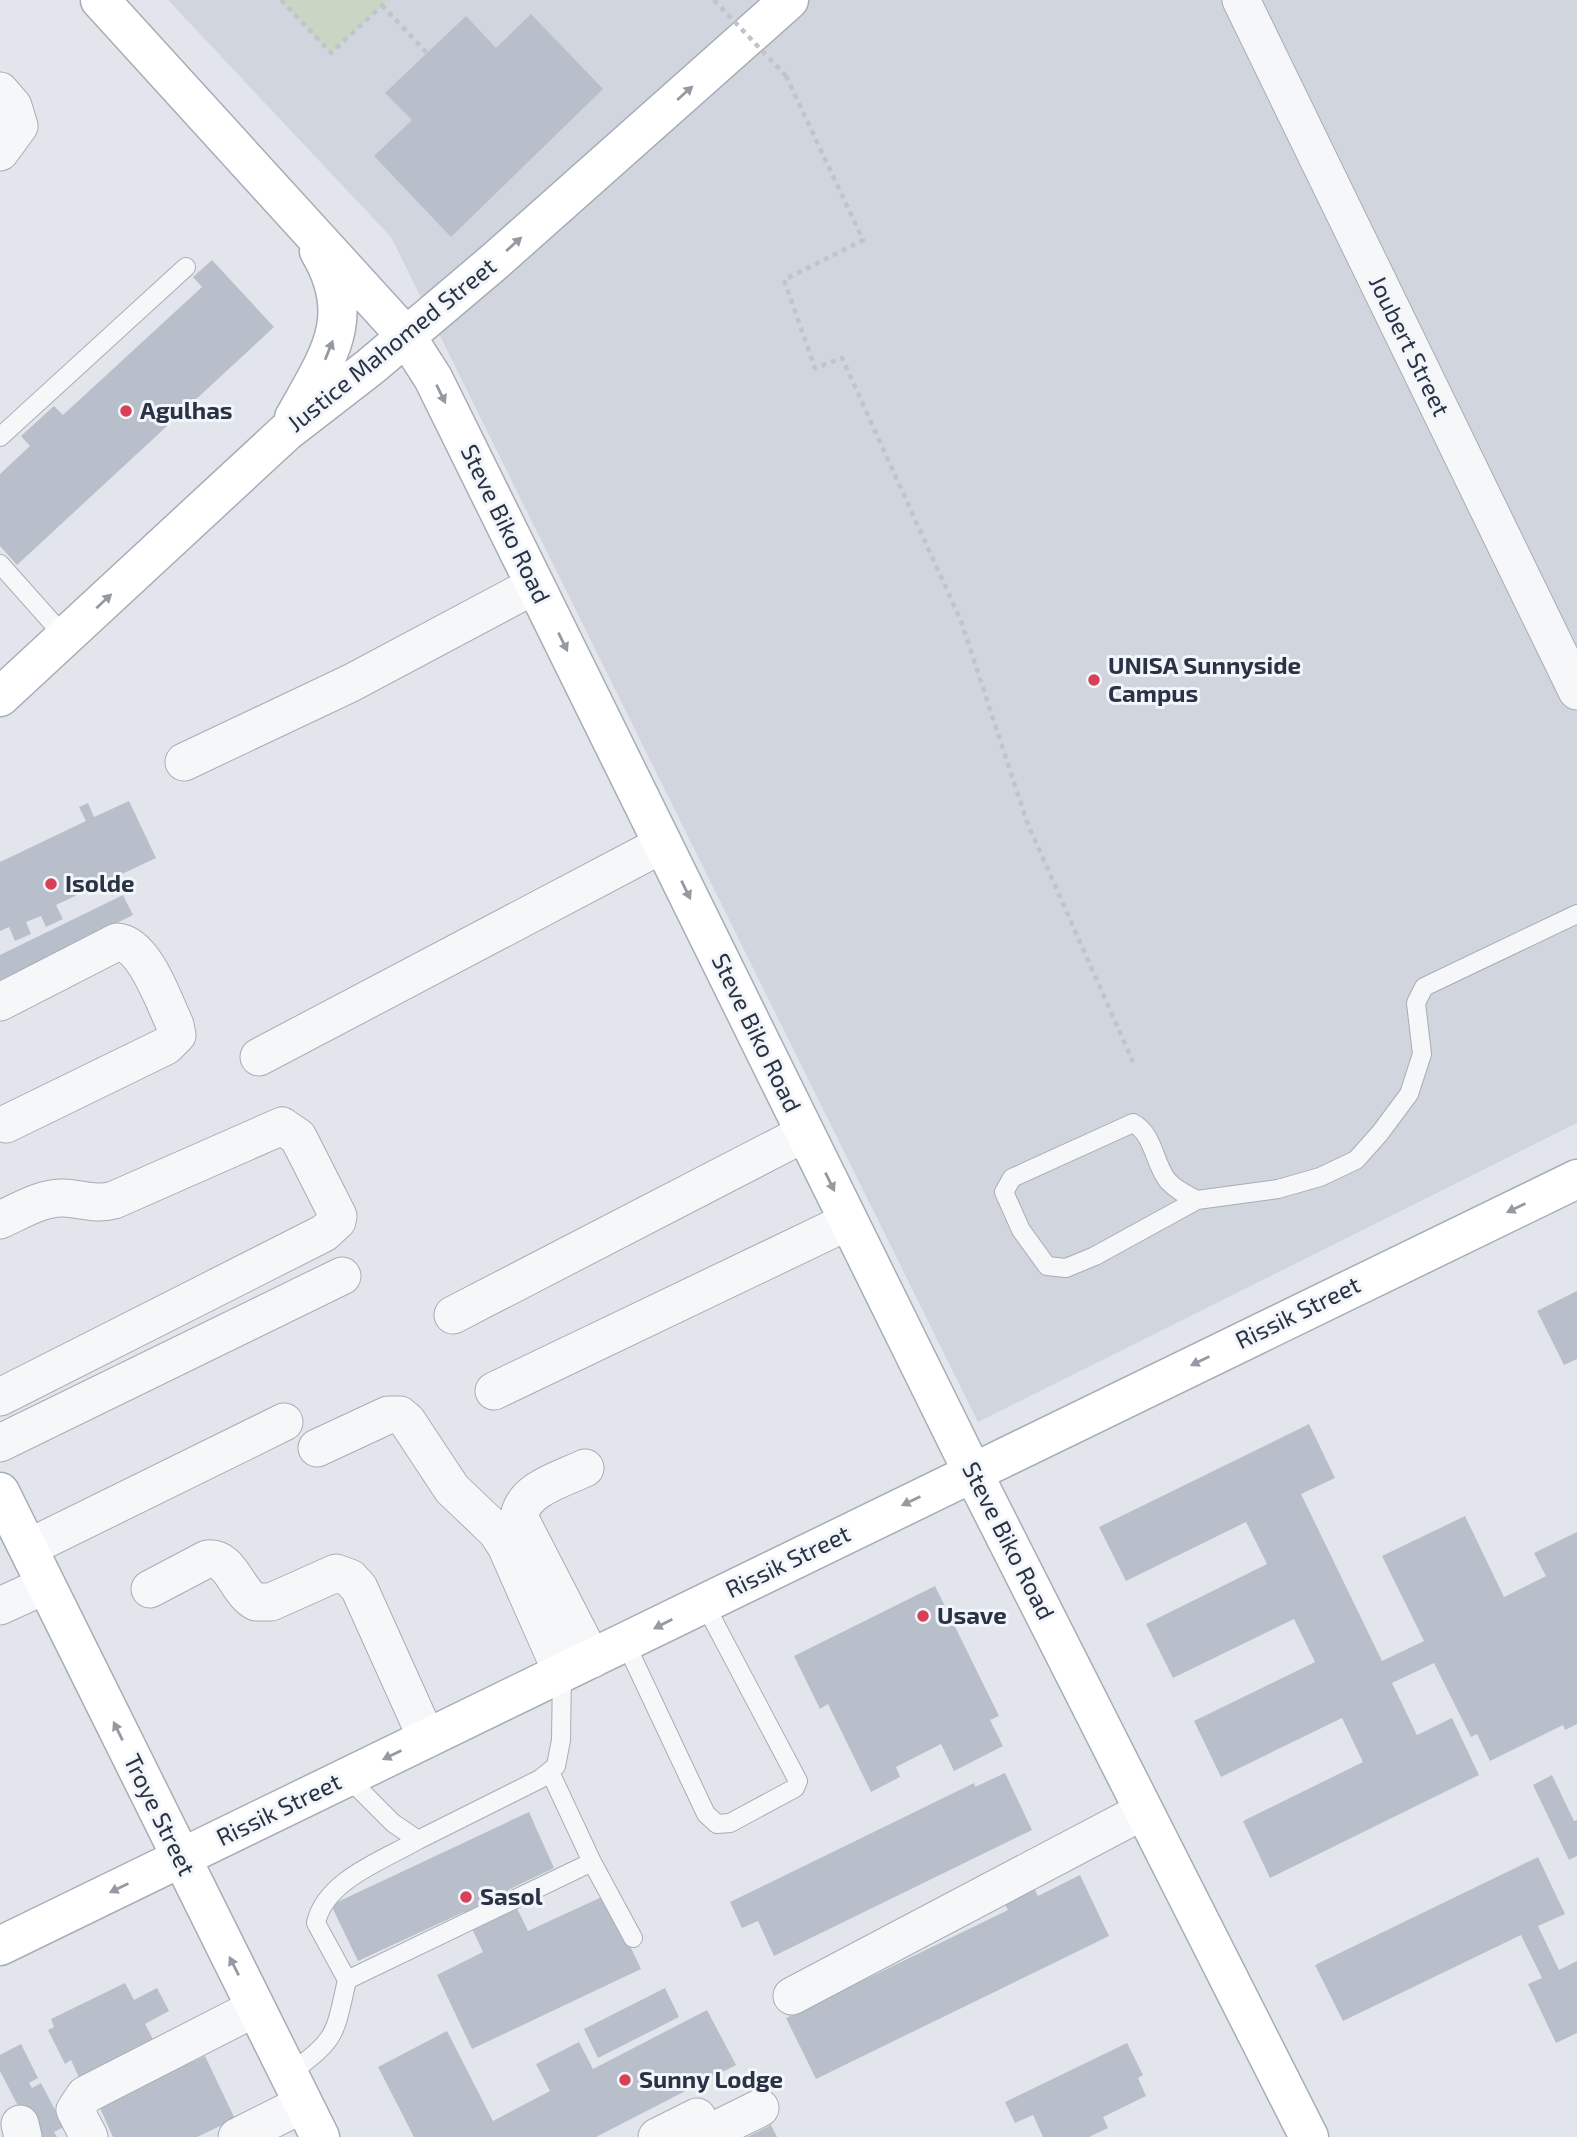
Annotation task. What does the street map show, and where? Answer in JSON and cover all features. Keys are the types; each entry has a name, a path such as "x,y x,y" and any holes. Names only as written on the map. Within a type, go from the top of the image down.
{"main road":[{"name":"Steve Biko Road","path":"100,0 406,335 433,378 972,1471 1309,2137"},
{"name":"Justice Mahomed Street","path":"0,697 286,432 406,335 789,0"},
{"path":"286,432 323,366 339,319 334,280 291,206"},
{"name":"Rissik Street","path":"0,1946 1577,1179"},
{"name":"Troye Street","path":"0,1492 304,2105"}],"street":[{"name":"Joubert Street","path":"1241,0 1577,691"},
{"path":"0,91 13,106 19,126 0,152"},
{"path":"184,762 351,682 535,585"},
{"path":"259,1057 663,845"},
{"path":"0,1002 117,942 126,943 141,956 175,1025 177,1035 166,1046 6,1124"},
{"path":"0,1220 42,1201 62,1198 103,1203 114,1200 282,1126 298,1137 338,1216 337,1221 324,1233 0,1397"},
{"path":"453,1315 805,1133"},
{"path":"494,1391 849,1221"},
{"path":"0,1443 342,1276"},
{"path":"317,1448 388,1415 396,1413 407,1421 452,1489 496,1531 577,1666"},
{"path":"28,1548 284,1422"},
{"path":"577,1666 519,1517 520,1509 533,1494 585,1468"},
{"path":"150,1589 207,1559 215,1558 226,1565 241,1589 256,1602 271,1602 336,1573 350,1578 359,1588 427,1739"},
{"path":"0,1606 46,1585"},
{"path":"792,1996 1143,1811"},
{"path":"89,2137 75,2110 76,2104 85,2095 255,2008"},
{"path":"237,2137 304,2105"},
{"path":"657,2137 760,2108"}],"lane":[{"path":"0,437 187,267"},
{"path":"0,564 65,637"},
{"path":"1197,1200 1176,1189 1167,1179 1143,1128 1133,1123 1012,1178 1004,1192 1021,1230 1047,1266 1066,1268 1095,1256 1197,1200 1279,1189 1320,1177 1356,1160 1409,1094 1422,1054 1416,1003 1424,986 1577,914"},
{"path":"625,1642 706,1814 717,1824 730,1823 794,1788 798,1781 705,1603"},
{"path":"304,2105 330,2040 347,1980 316,1923 319,1908 326,1897 355,1875 550,1772 559,1756 577,1666"},
{"path":"550,1772 592,1863 633,1938"},
{"path":"347,1777 393,1823 418,1840"},
{"path":"347,1980 592,1863"}],"path":[{"path":"281,0 331,54 388,0"},
{"path":"714,0 786,76 863,240 783,280 815,368 842,358 961,621 1027,822 1133,1062"},
{"path":"382,5 427,53"}],"shaded area":[{"name":"UNISA Sunnyside Campus","path":"168,0 1577,0 1577,1123 978,1422 391,237"}],"green space":[{"path":"281,0 388,0 331,53"}],"building":[{"path":"531,14 603,89 451,237 374,156 412,120 385,93 466,16 496,48"},
{"name":"Agulhas","path":"212,260 274,327 17,565 0,546 0,474 30,446 21,436 54,406 63,415 202,287 193,277"},
{"name":"Isolde","path":"129,801 156,858 56,905 63,919 46,927 41,916 26,922 31,934 15,941 9,927 0,931 0,862 86,821 79,807 88,803 94,817"},
{"path":"123,895 133,915 0,980 0,955"},
{"path":"1577,1291 1577,1359 1564,1365 1537,1311"},
{"path":"1309,1424 1335,1478 1301,1494 1382,1661 1424,1641 1382,1556 1465,1516 1504,1597 1546,1576 1534,1553 1577,1532 1577,1724 1565,1730 1563,1725 1490,1761 1477,1734 1471,1737 1434,1663 1392,1683 1417,1735 1452,1718 1479,1775 1270,1878 1243,1821 1363,1762 1342,1718 1221,1777 1194,1721 1315,1662 1294,1619 1173,1678 1146,1624 1267,1564 1246,1522 1126,1581 1099,1527"},
{"path":"935,1586 999,1716 990,1720 1003,1746 954,1771 941,1744 896,1767 900,1777 871,1792 828,1704 820,1709 794,1656"},
{"path":"1005,1773 1032,1830 774,1956 758,1921 742,1928 730,1902 974,1783 975,1787"},
{"path":"1552,1775 1574,1821 1577,1820 1577,1856 1569,1860 1533,1785"},
{"path":"529,1812 554,1868 508,1890 528,1931 606,1895 641,1969 472,2049 437,1975 483,1952 464,1912 358,1961 331,1905"},
{"path":"1538,1857 1565,1914 1538,1926 1559,1970 1577,1961 1577,2033 1556,2043 1528,1984 1542,1978 1521,1935 1343,2021 1315,1965"},
{"path":"1080,1875 1109,1936 816,2079 786,2018 1008,1910 1001,1897 1031,1882 1038,1896"},
{"path":"125,1983 134,2000 157,1988 169,2011 145,2024 155,2043 80,2080 71,2060 65,2064 48,2030 54,2027 51,2019"},
{"path":"665,1988 679,2017 598,2058 584,2029"},
{"name":"Sunny Lodge","path":"707,2010 736,2065 596,2137 414,2137 378,2067 447,2031 493,2121 550,2091 536,2064 579,2042 593,2069"},
{"path":"1127,2043 1143,2075 1138,2078 1146,2096 1103,2117 1108,2128 1089,2137 1043,2137 1033,2115 1015,2123 1005,2102"},
{"path":"21,2044 38,2078 29,2083 32,2088 41,2083 64,2127 54,2132 57,2137 34,2137 0,2071 0,2055"},
{"path":"205,2056 235,2119 197,2137 113,2137 99,2106 164,2075 162,2070 182,2062 183,2066"},
{"path":"771,2125 777,2137 747,2137"}],"place":[{"name":"Agulhas","path":"126,411"},
{"name":"UNISA Sunnyside Campus","path":"1094,680"},
{"name":"Isolde","path":"51,884"},
{"name":"Usave","path":"923,1616"},
{"name":"Sasol","path":"466,1897"},
{"name":"Sunny Lodge","path":"625,2080"}]}
